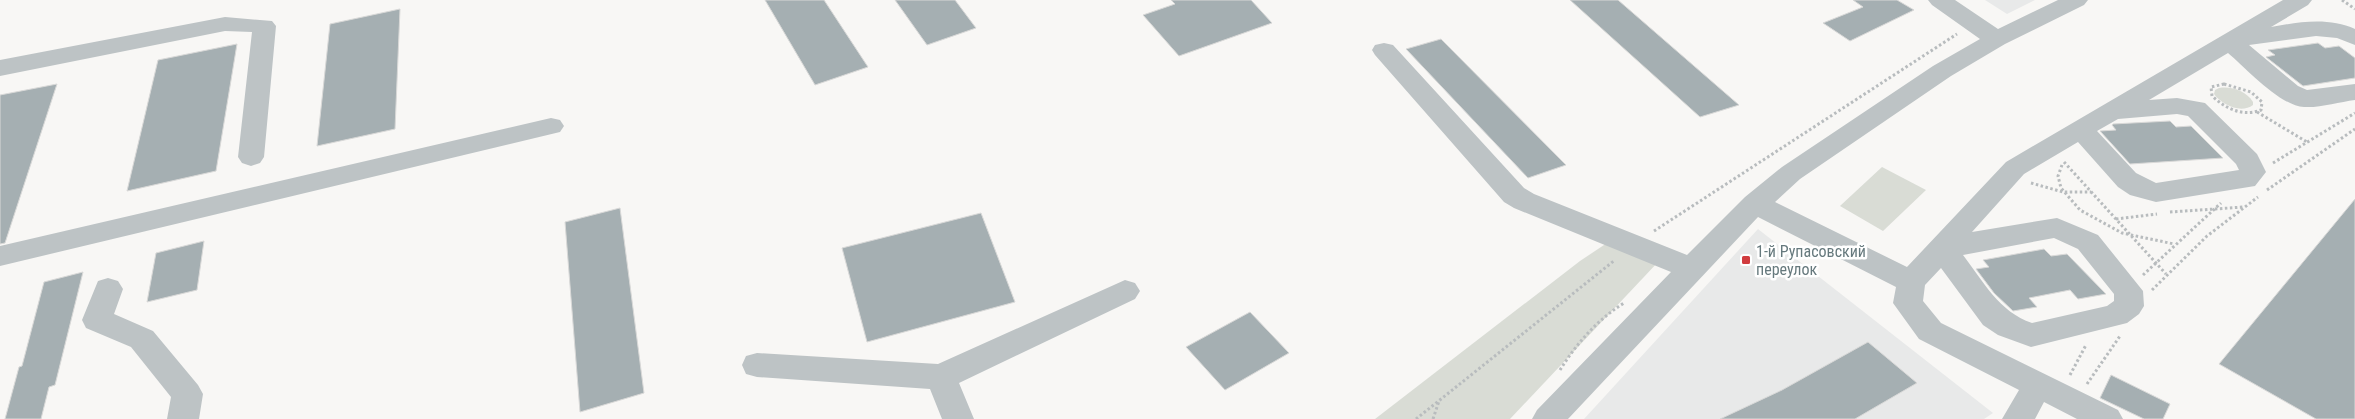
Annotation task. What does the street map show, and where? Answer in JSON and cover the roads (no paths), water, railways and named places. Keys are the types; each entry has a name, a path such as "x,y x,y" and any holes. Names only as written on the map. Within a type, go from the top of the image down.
{"street":[{"path":"1940,0 1997,38"},
{"path":"1548,419 1690,269 1755,204 1791,173 1826,147 1942,71 1997,38 2076,0"},
{"path":"2107,419 1930,331 1908,303 1911,282 2015,168 2057,154 2081,129 2300,0"},
{"path":"0,68 225,24 264,26 251,158"},
{"path":"2229,41 2326,28 2344,31 2355,38"},
{"path":"2229,41 2289,92 2304,99 2355,92"},
{"path":"1384,50 1514,194 1538,208 1690,269"},
{"path":"2081,129 2127,180 2140,188 2156,192 2257,189 2248,160 2196,109 2177,106 2113,111"},
{"path":"0,256 551,126"},
{"path":"1755,204 1911,282"},
{"path":"2057,228 2088,242 2129,308 2031,335 2010,327 1994,317 1942,248 2057,228"},
{"path":"108,289 97,320 142,339 187,394 183,419"},
{"path":"757,365 941,377 1125,291"},
{"path":"941,377 958,419"},
{"path":"2018,419 2058,395"}],"place":[{"name":"1-й Рупасовский переулок","path":"1746,260"}]}
